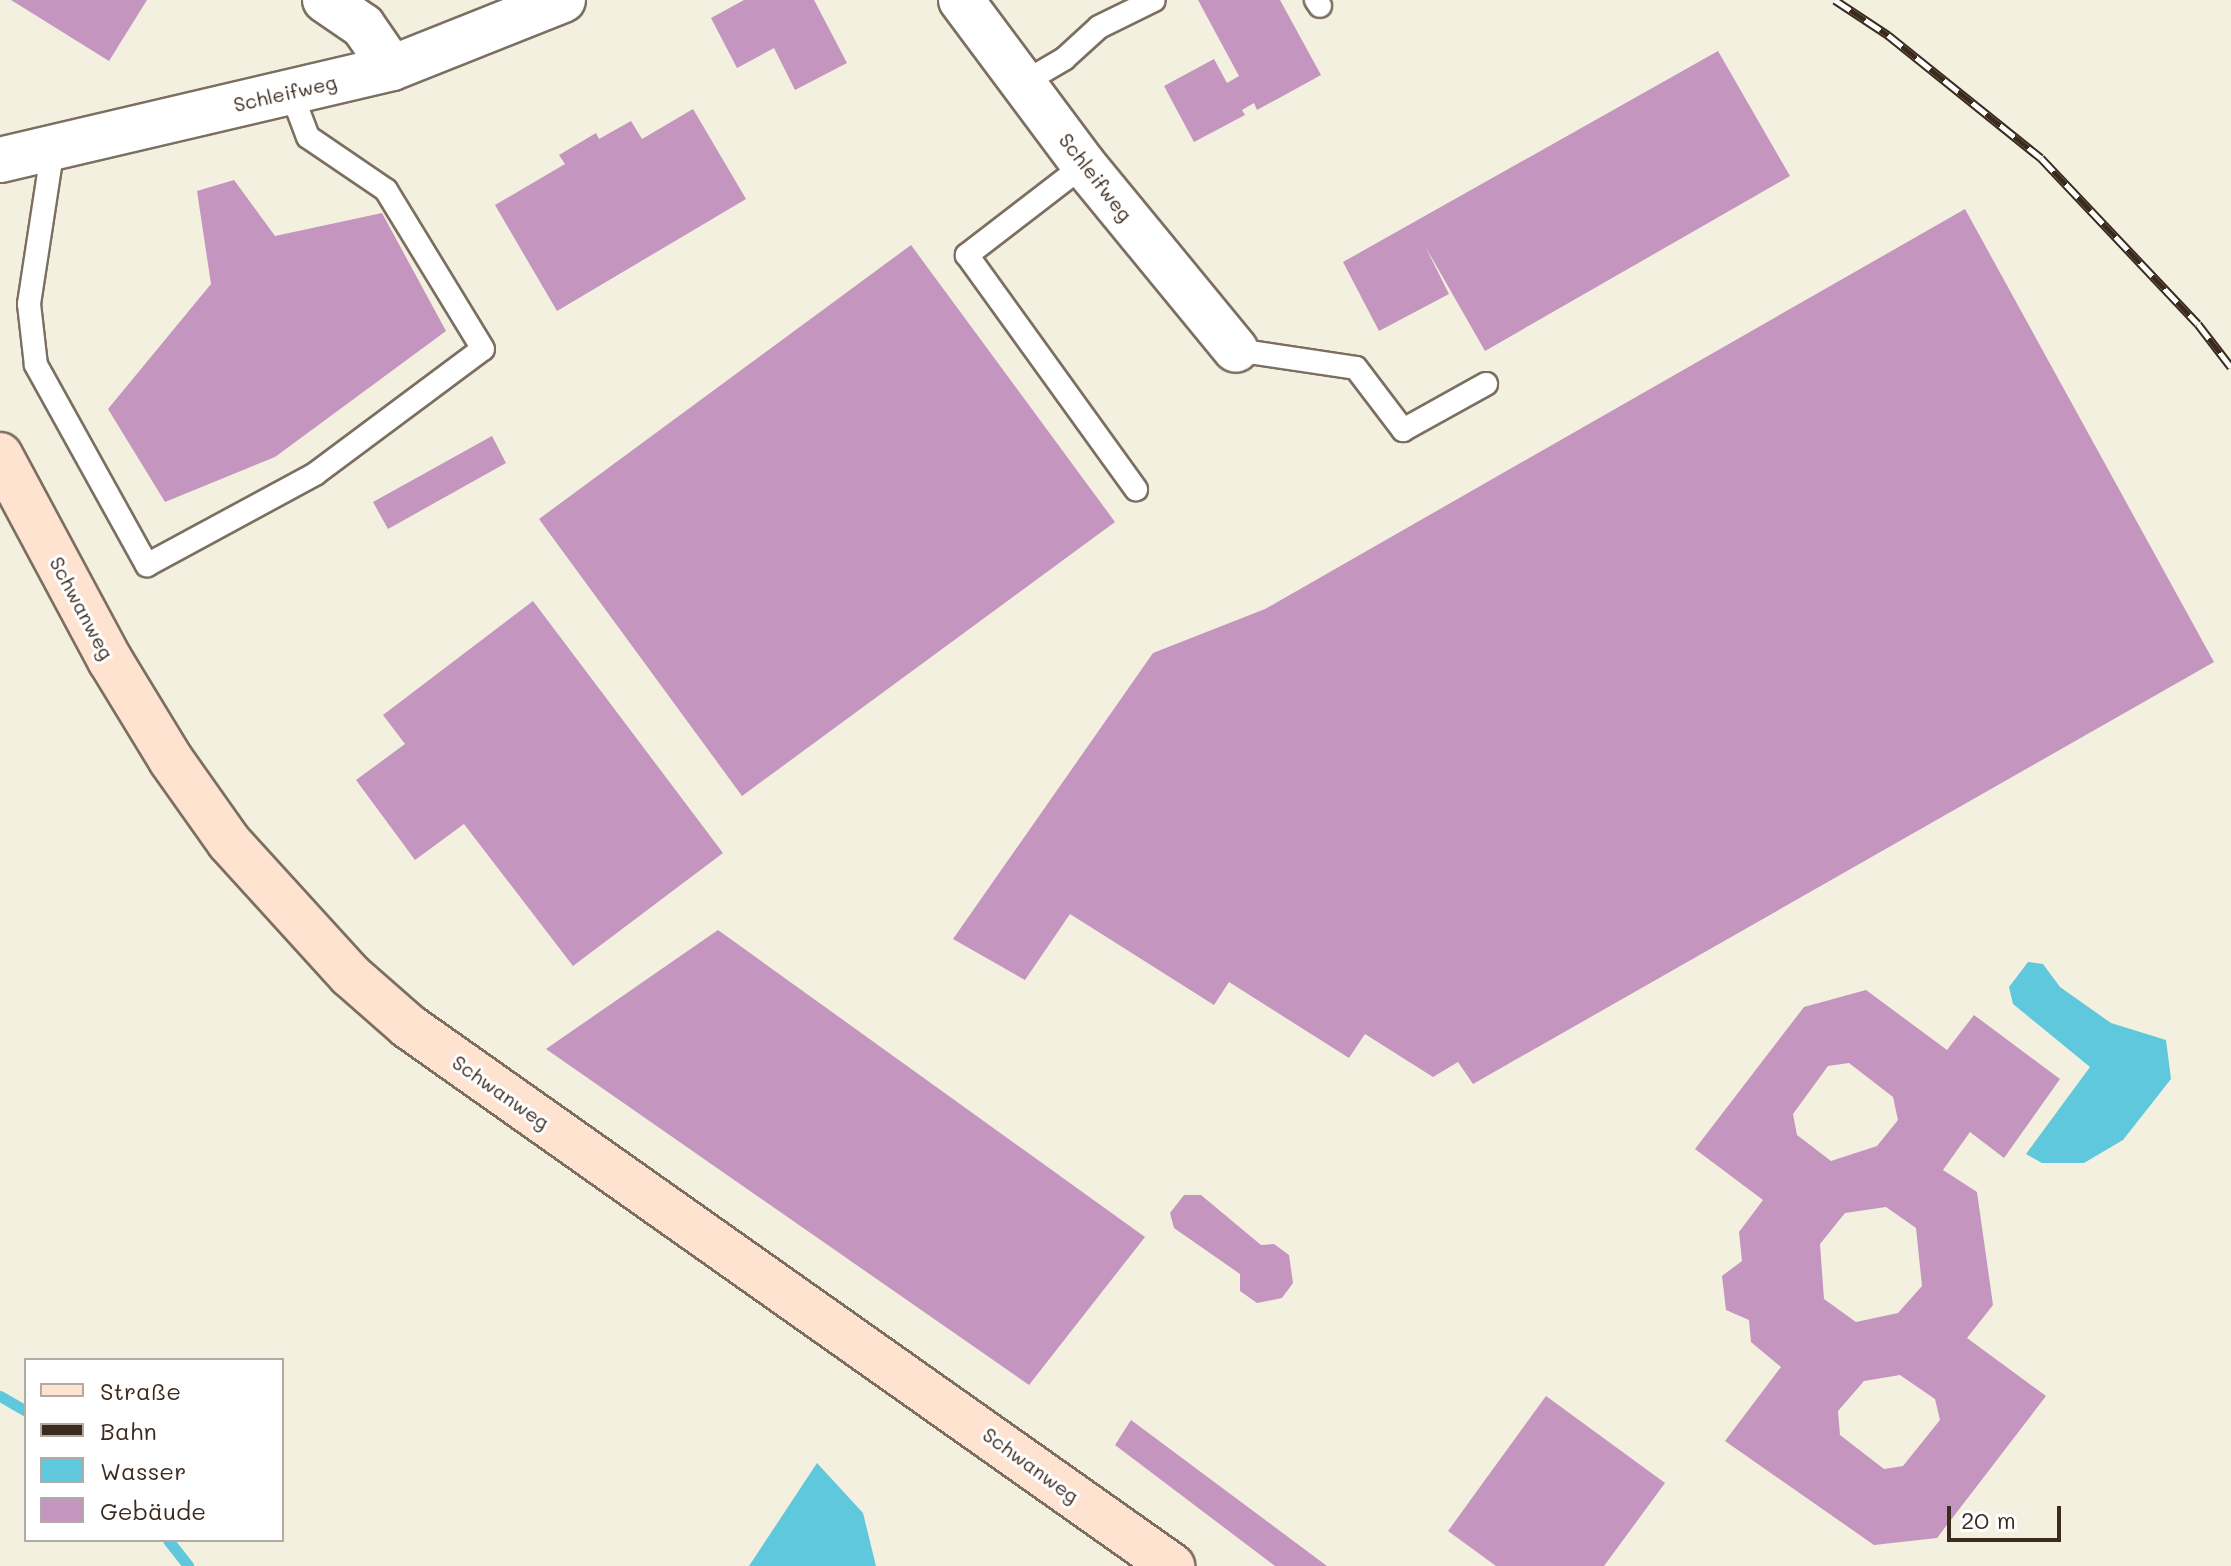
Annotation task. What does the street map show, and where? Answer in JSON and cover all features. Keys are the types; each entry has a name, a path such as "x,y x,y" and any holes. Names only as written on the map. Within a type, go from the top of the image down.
{"main road":[{"name":"Schwanweg","path":"0,455 110,660 171,760 229,842 350,975 408,1026 1172,1566"}],"street":[{"path":"325,0 363,26 392,68"},
{"name":"Schleifweg","path":"0,160 392,68 563,0"},
{"name":"Schleifweg","path":"961,0 1084,165 1236,350"}],"lane":[{"path":"1023,83 1064,59 1099,27 1154,0"},
{"path":"53,147 29,304 36,365 147,565 315,474 483,349 386,190 308,137 291,92"},
{"path":"1084,165 967,255 1136,489"},
{"path":"1236,350 1356,368 1403,430 1486,384"}],"water":[{"path":"2028,962 2043,964 2060,987 2111,1023 2166,1040 2171,1079 2123,1140 2084,1163 2042,1163 2026,1154 2090,1067 2013,1004 2009,987"},
{"path":"817,1463 863,1513 876,1566 749,1566"}],"building":[{"path":"11,0 147,0 109,61"},
{"path":"744,0 814,0 847,63 795,90 774,48 737,68 711,18"},
{"path":"1198,0 1280,0 1321,75 1257,110 1254,103 1242,110 1245,115 1194,142 1164,86 1214,59 1227,83 1239,76"},
{"path":"1718,51 1790,176 1485,351 1425,246 1449,294 1379,331 1343,262"},
{"path":"693,109 746,199 557,311 495,205 565,164 559,155 596,133 599,139 631,121 642,139"},
{"path":"234,180 275,236 382,213 446,331 275,457 165,502 108,409 211,284 197,191"},
{"path":"1965,209 2214,662 1473,1084 1458,1062 1433,1077 1365,1034 1349,1058 1229,982 1214,1005 1070,914 1025,980 953,939 1153,653 1265,609"},
{"path":"911,245 1115,522 742,796 539,519"},
{"path":"492,436 506,463 388,529 373,502"},
{"path":"533,601 723,853 573,966 464,824 415,860 356,780 405,744 383,715"},
{"path":"718,930 1145,1237 1029,1385 546,1049"},
{"path":"1866,990 1947,1050 1974,1015 2060,1079 2004,1158 1970,1132 1943,1170 1977,1192 1993,1305 1967,1338 2046,1396 1937,1538 1874,1545 1725,1441 1781,1367 1751,1342 1749,1320 1726,1310 1722,1276 1742,1261 1739,1232 1763,1200 1695,1149 1804,1007","holes":["1849,1063 1893,1097 1898,1120 1877,1146 1831,1161 1797,1135 1793,1114 1828,1066","1886,1207 1916,1228 1922,1286 1898,1313 1856,1322 1824,1299 1820,1244 1845,1213","1900,1375 1935,1399 1940,1420 1903,1466 1884,1469 1840,1435 1838,1411 1864,1381"]},
{"path":"1184,1195 1201,1195 1261,1245 1274,1244 1289,1255 1293,1283 1282,1298 1257,1303 1240,1291 1240,1274 1174,1228 1170,1213"},
{"path":"1546,1396 1665,1483 1604,1566 1496,1566 1448,1531"},
{"path":"1131,1420 1327,1566 1275,1566 1115,1445"}],"waterway":[{"path":"0,1396 24,1410"},
{"path":"170,1542 188,1566"}],"railway":[{"path":"1835,0 1888,35 2041,158 2198,324 2231,367"}]}
